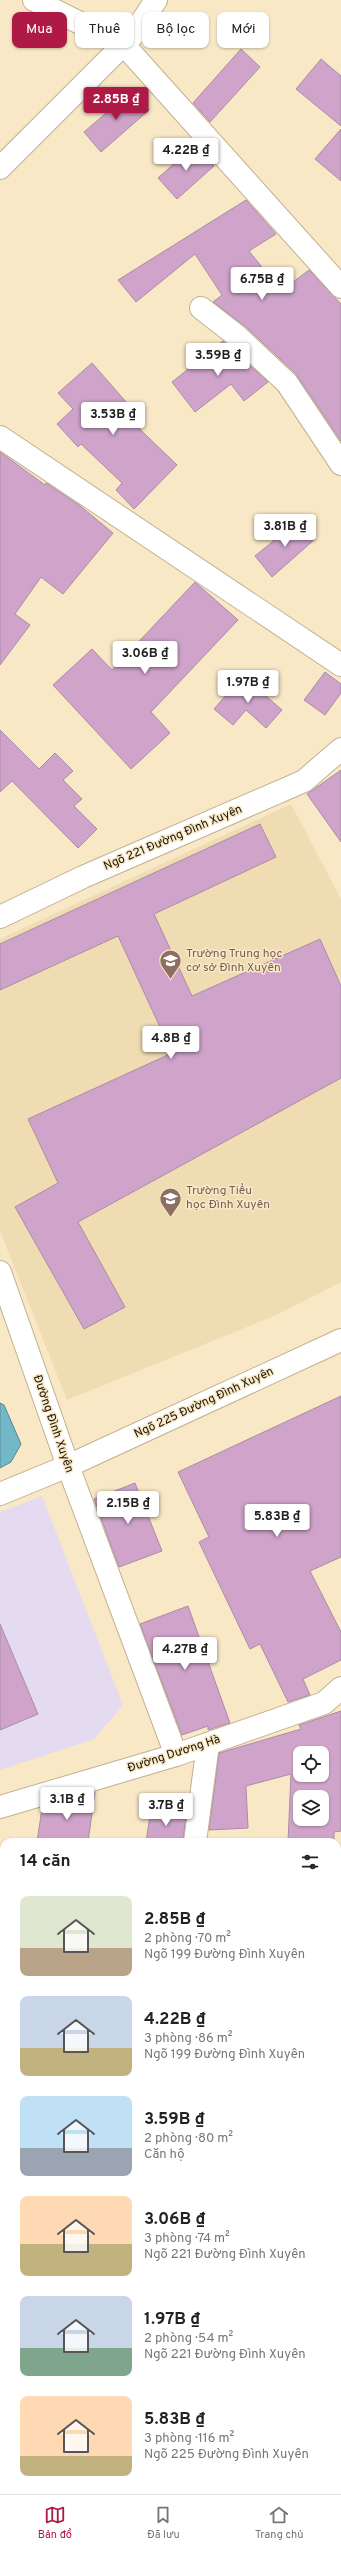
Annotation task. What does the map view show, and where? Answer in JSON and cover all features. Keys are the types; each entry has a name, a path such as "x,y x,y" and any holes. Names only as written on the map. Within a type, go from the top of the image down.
{"street":[{"path":"34,0 75,20"},
{"path":"134,35 156,0"},
{"path":"0,168 121,48"},
{"path":"127,48 341,287"},
{"path":"201,308 237,336 287,383 341,464"},
{"path":"0,437 341,665"},
{"name":"Ngõ 221 Đường Đình Xuyên","path":"0,917 82,877 304,781 341,750"},
{"name":"Đường Đình Xuyên","path":"0,1272 68,1466 176,1755"},
{"name":"Ngõ 225 Đường Đình Xuyên","path":"0,1494 68,1466 341,1340"},
{"name":"Đường Dương Hà","path":"0,1807 176,1755 208,1744 324,1703 341,1688"},
{"path":"196,1838 208,1744"}],"shaded area":[{"path":"291,804 341,899 341,1282 274,1316 67,1400 0,1231 0,939"},
{"path":"42,1496 123,1705 94,1739 0,1770 0,1512"}],"water":[{"path":"0,1403 4,1405 21,1444 11,1462 0,1468"}],"building":[{"path":"241,49 260,67 210,122 193,103"},
{"path":"321,59 341,76 341,126 296,89"},
{"path":"132,91 149,110 101,152 84,132"},
{"path":"341,129 341,181 315,159"},
{"path":"195,145 214,166 177,199 158,178"},
{"path":"246,200 276,234 249,251 281,291 309,270 341,304 341,441 296,374 246,327 213,302 222,295 195,254 136,302 118,280"},
{"path":"223,341 268,382 244,401 231,384 195,412 172,382"},
{"path":"92,363 127,403 120,410 177,465 134,509 116,490 122,483 81,444 78,447 57,424 73,409 58,393"},
{"path":"0,452 45,485 46,483 79,505 113,533 63,594 41,577 15,614 30,625 0,665"},
{"path":"299,520 315,539 272,577 255,556"},
{"path":"195,582 238,620 151,712 170,733 131,769 53,685 92,649 112,670"},
{"path":"325,672 341,684 341,693 325,715 304,700"},
{"path":"243,676 282,710 266,728 246,710 233,725 214,709"},
{"path":"0,730 39,769 55,753 73,771 63,780 82,799 74,806 97,829 78,848 12,781 0,792"},
{"path":"341,770 341,842 307,794"},
{"path":"260,824 276,857 154,914 192,996 320,939 341,986 341,1078 78,1222 125,1307 84,1329 15,1207 58,1183 28,1119 172,1053 118,936 0,990 0,944"},
{"path":"341,1396 341,1557 310,1571 341,1632 341,1660 303,1679 310,1695 288,1702 260,1644 250,1649 199,1542 209,1537 178,1472"},
{"path":"135,1483 162,1551 119,1567 94,1499"},
{"path":"188,1606 230,1723 208,1730 208,1726 182,1735 140,1624"},
{"path":"0,1624 38,1714 0,1730"},
{"path":"341,1711 341,1831 334,1832 334,1838 288,1838 291,1774 246,1786 248,1828 209,1830 219,1753 301,1729 299,1725"},
{"path":"95,1792 89,1838 38,1838 42,1808"},
{"path":"151,1809 186,1814 183,1838 147,1838"}],"place":[{"name":"Trường Trung học cơ sở Đình Xuyên","path":"170,980"},
{"name":"Trường Tiểu học Đình Xuyên","path":"170,1218"}]}
